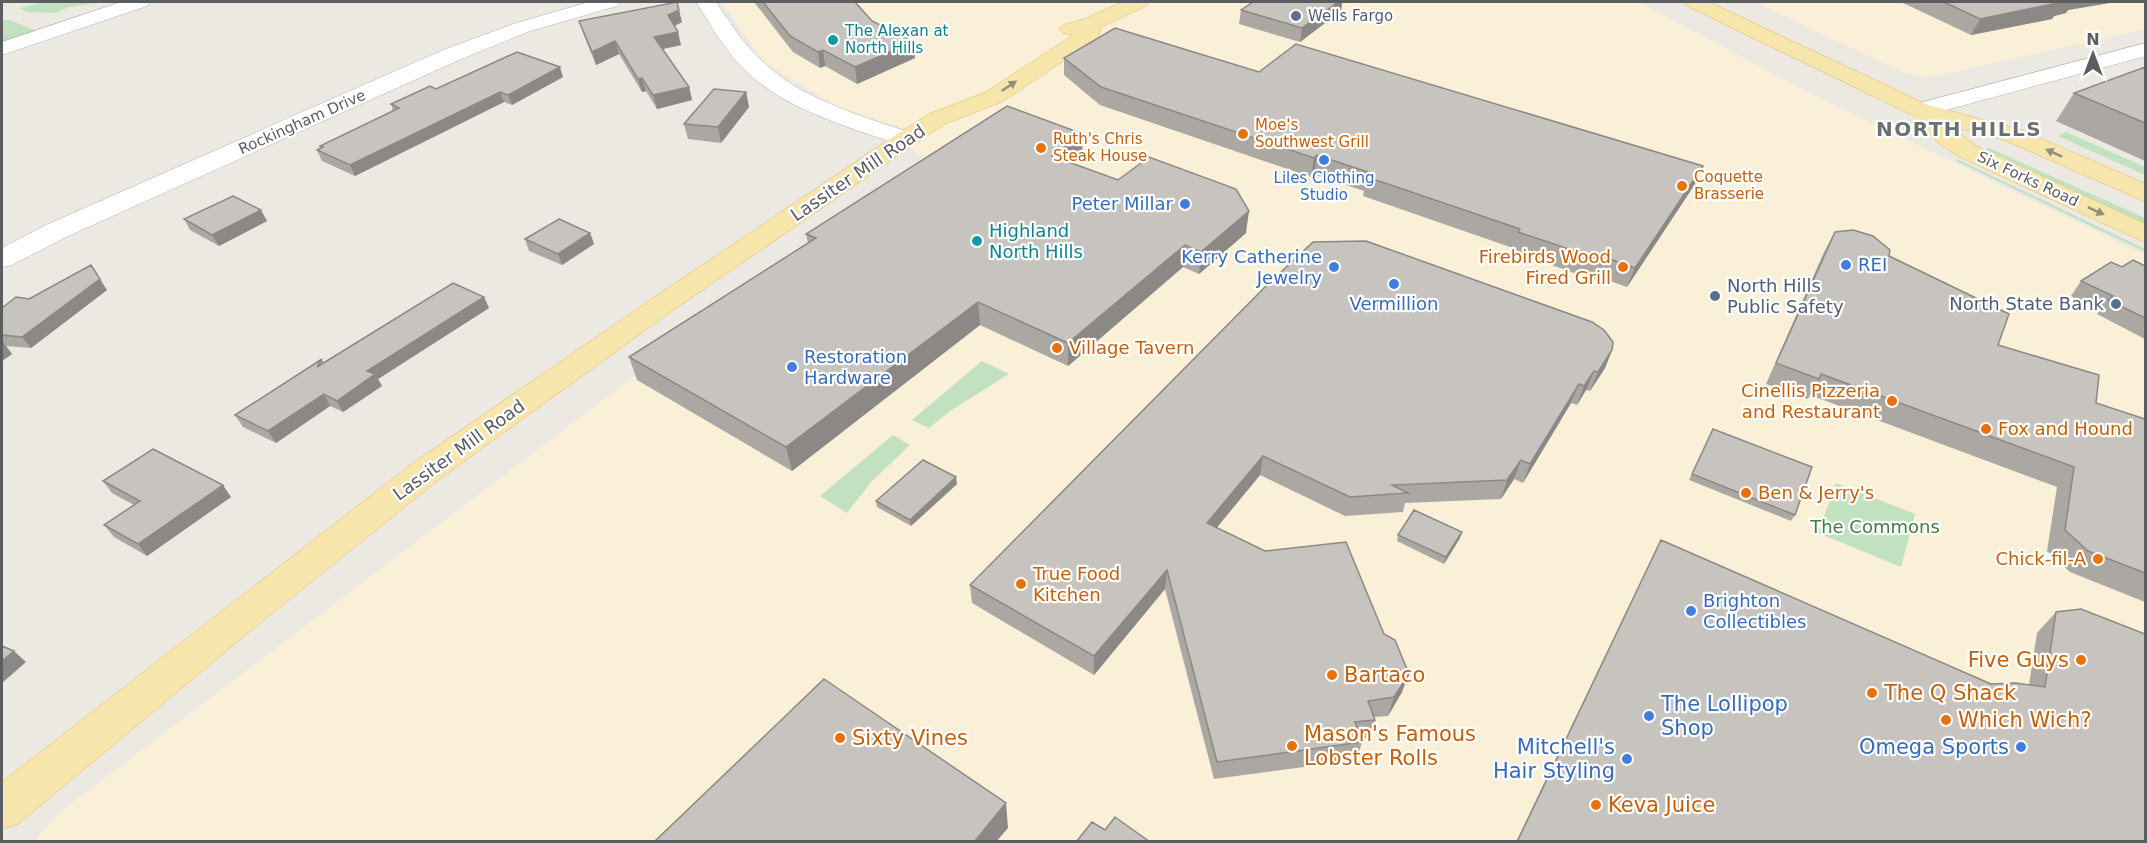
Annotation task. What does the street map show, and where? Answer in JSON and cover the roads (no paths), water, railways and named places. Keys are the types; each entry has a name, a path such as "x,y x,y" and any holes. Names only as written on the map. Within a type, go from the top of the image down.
{"main road":[{"name":"Lassiter Mill Road","path":"2,809 425,472 659,307 937,119 954,103 1001,70 1072,28 1091,24 1139,2"},
{"name":"Six Forks Road","path":"1694,2 1920,110 2013,135 2145,194"},
{"name":"Six Forks Road","path":"1920,110 1947,137 1967,151 2145,235"}],"street":[{"path":"2,49 140,2"},
{"name":"Rockingham Drive","path":"2,260 56,231 458,52 523,27 610,2"},
{"path":"706,2 754,67 783,90 820,108 906,139"},
{"path":"1920,110 2143,51"}],"place":[{"name":"Wells Fargo","path":"1296,16"},
{"name":"The Alexan at North Hills","path":"833,40"},
{"name":"Moe's Southwest Grill","path":"1243,134"},
{"name":"Ruth's Chris Steak House","path":"1041,148"},
{"name":"Liles Clothing Studio","path":"1324,160"},
{"name":"Coquette Brasserie","path":"1682,186"},
{"name":"Peter Millar","path":"1185,204"},
{"name":"Highland North Hills","path":"977,241"},
{"name":"REI","path":"1846,265"},
{"name":"Kerry Catherine Jewelry","path":"1334,267"},
{"name":"Firebirds Wood Fired Grill","path":"1623,267"},
{"name":"Vermillion","path":"1394,284"},
{"name":"North Hills Public Safety","path":"1715,296"},
{"name":"North State Bank","path":"2116,304"},
{"name":"Village Tavern","path":"1057,348"},
{"name":"Restoration Hardware","path":"792,367"},
{"name":"Cinellis Pizzeria and Restaurant","path":"1892,401"},
{"name":"Fox and Hound","path":"1986,429"},
{"name":"Ben & Jerry's","path":"1746,493"},
{"name":"Chick-fil-A","path":"2098,559"},
{"name":"True Food Kitchen","path":"1021,584"},
{"name":"Brighton Collectibles","path":"1691,611"},
{"name":"Five Guys","path":"2081,660"},
{"name":"Bartaco","path":"1332,675"},
{"name":"The Q Shack","path":"1872,693"},
{"name":"The Lollipop Shop","path":"1649,716"},
{"name":"Which Wich?","path":"1946,720"},
{"name":"Sixty Vines","path":"840,738"},
{"name":"Mason's Famous Lobster Rolls","path":"1292,746"},
{"name":"Omega Sports","path":"2021,747"},
{"name":"Mitchell's Hair Styling","path":"1627,759"},
{"name":"Keva Juice","path":"1596,805"}],"district":[{"name":"NORTH HILLS","path":"1959,129"}],"park label":[{"name":"The Commons","path":"1875,527"}]}
